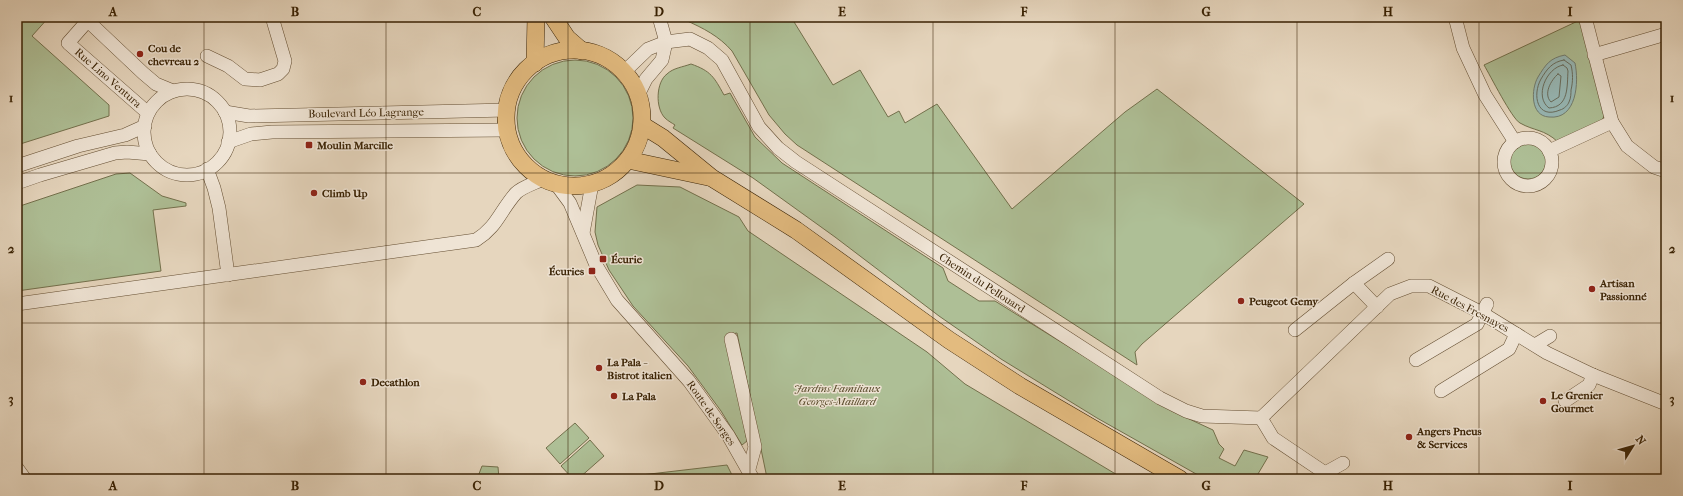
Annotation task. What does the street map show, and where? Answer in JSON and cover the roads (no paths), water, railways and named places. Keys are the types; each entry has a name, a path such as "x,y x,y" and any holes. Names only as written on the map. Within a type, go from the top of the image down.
{"main road":[{"path":"535,63 536,17"},
{"path":"553,17 567,38 582,51"},
{"path":"582,51 604,57 624,72 632,82 638,95 642,110 642,125 637,143 628,160 612,175 592,184 574,186 550,181 526,166 514,150 507,130 507,110 512,92 521,76 535,63 549,55 560,52 582,51"},
{"path":"642,125 662,138 712,178 796,230 949,340 1020,386 1180,479"},
{"path":"628,160 712,178"}],"street":[{"path":"207,56 228,66 245,79 260,80 278,74 285,61 272,17"},
{"path":"638,95 646,79 662,60 666,42 659,17"},
{"path":"1455,17 1463,48 1485,95 1515,142"},
{"path":"1585,17 1612,122 1627,146 1654,168 1666,171"},
{"path":"89,19 143,73 156,84 173,91"},
{"name":"Rue Lino Ventura","path":"89,19 68,43 146,119"},
{"path":"1594,55 1666,34"},
{"name":"Chemin du Pellouard","path":"624,72 648,49 666,42 690,39 708,48 722,60 759,127 778,148 796,162 1160,398 1202,416 1261,418"},
{"path":"17,166 78,146 125,135 146,119 160,98 173,91 188,89 203,92 216,100 225,112 230,127 228,142 221,158 207,169 191,174 174,172 159,164 150,154 146,142 146,119"},
{"name":"Boulevard Léo Lagrange","path":"225,112 249,116 507,110"},
{"path":"1549,151 1612,122"},
{"name":"Boulevard Léo Lagrange","path":"228,142 251,134 272,132 507,130"},
{"path":"1530,138 1538,140 1549,151 1552,166 1544,180 1538,184 1522,186 1509,177 1505,170 1505,154 1509,147 1515,142 1530,138"},
{"path":"17,183 115,153 127,152 150,154"},
{"path":"207,169 219,208 228,275"},
{"path":"17,304 476,240 487,233 497,222 517,192 550,181"},
{"name":"Route de Sorges","path":"550,181 570,202 596,265 617,300 689,381 728,435 751,474"},
{"path":"583,233 592,184"},
{"path":"1295,330 1354,283 1388,259"},
{"path":"1354,283 1376,307"},
{"name":"Rue des Fresnayes","path":"1261,418 1390,294 1411,286 1429,286 1484,309 1516,334 1547,353 1593,375 1666,404"},
{"path":"1416,360 1477,324 1484,309"},
{"path":"1441,391 1510,349 1516,334"},
{"path":"1535,345 1550,336"},
{"path":"732,339 755,447 751,474"},
{"path":"1565,401 1589,385 1593,375"},
{"path":"1261,418 1273,438 1329,476 1343,463"},
{"path":"17,468 25,479"}],"water":[{"path":"1565,55 1575,63 1577,80 1574,98 1571,106 1565,112 1558,116 1549,117 1538,112 1535,107 1533,95 1534,88 1538,77 1546,65 1552,60"}],"place":[{"name":"Cou de chevreau 2","path":"140,54"},
{"name":"Moulin Marcille","path":"309,145"},
{"name":"Climb Up","path":"314,193"},
{"name":"Écurie","path":"603,259"},
{"name":"Écuries","path":"592,271"},
{"name":"Artisan Passionné","path":"1592,289"},
{"name":"Peugeot Gemy","path":"1241,301"},
{"name":"La Pala - Bistrot italien","path":"599,368"},
{"name":"Decathlon","path":"363,382"},
{"name":"La Pala","path":"614,396"},
{"name":"Le Grenier Gourmet","path":"1543,401"},
{"name":"Angers Pneus & Services","path":"1409,437"}],"park label":[{"name":"Jardins Familiaux Georges-Maillard","path":"837,394"}]}
